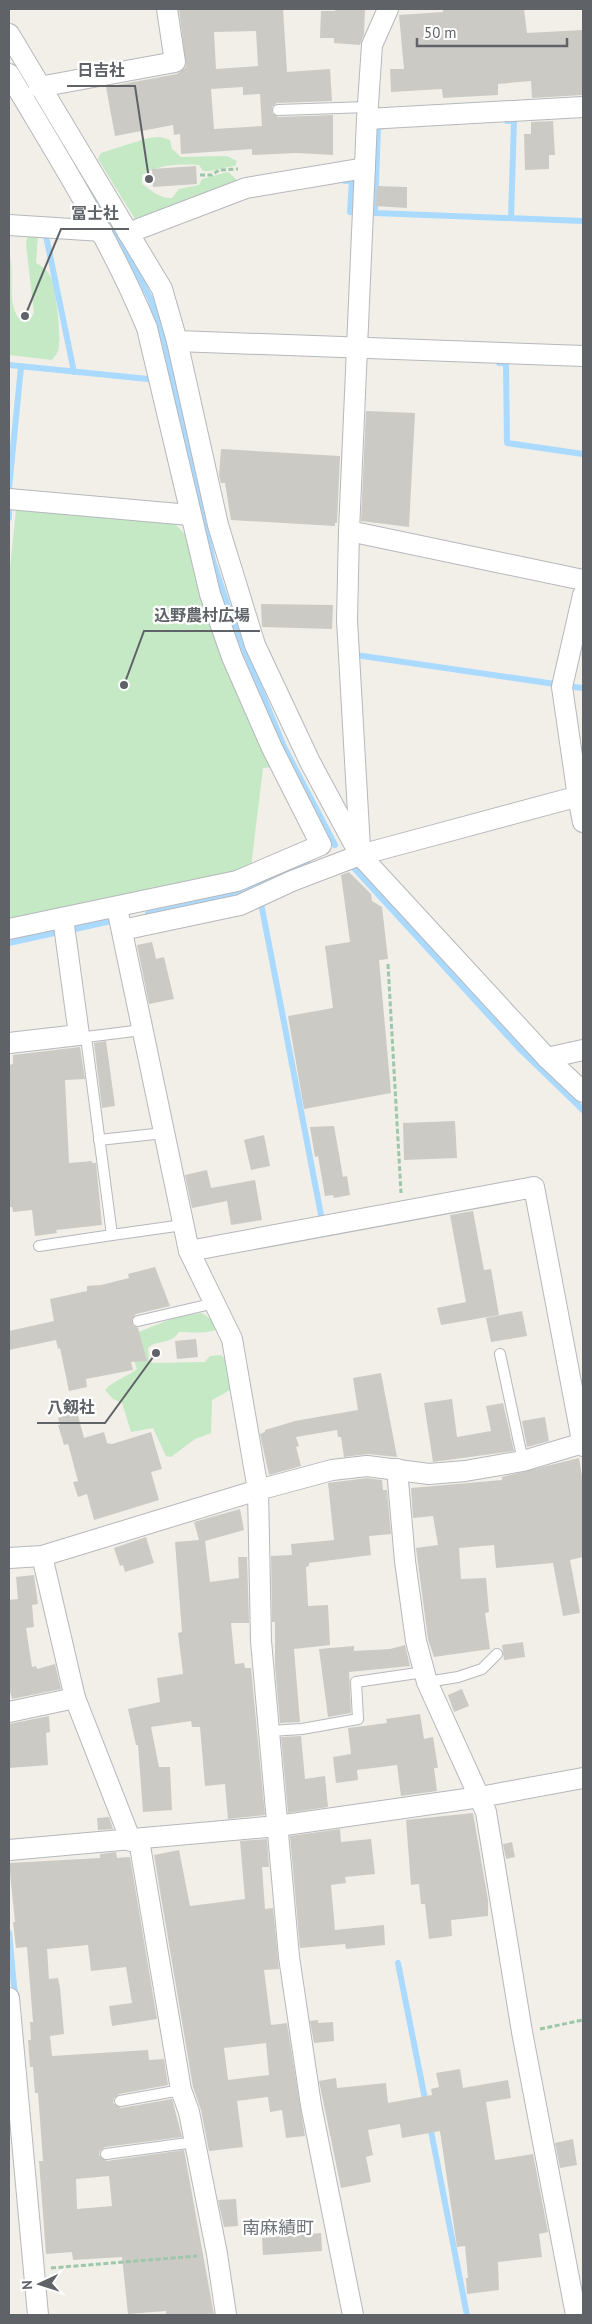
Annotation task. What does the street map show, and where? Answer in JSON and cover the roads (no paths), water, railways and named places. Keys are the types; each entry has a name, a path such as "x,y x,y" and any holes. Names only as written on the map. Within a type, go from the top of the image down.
{"street":[{"path":"39,87 175,62 167,9"},
{"path":"360,855 347,620 349,531 367,113 372,45 388,9"},
{"path":"9,34 39,87 162,289 177,340 218,525 255,645 310,762 360,855 547,1058 583,1092"},
{"path":"9,74 102,230 130,287 147,328 210,594 232,657 272,748 321,845 237,881 117,908 9,929"},
{"path":"367,113 583,107"},
{"path":"128,233 246,188 365,168"},
{"path":"9,225 102,230"},
{"path":"177,340 357,349 583,356"},
{"path":"9,499 190,515"},
{"path":"349,531 583,580"},
{"path":"583,595 562,687 583,822"},
{"path":"122,930 240,905 292,881 360,855 580,796"},
{"path":"117,908 189,1250 232,1339 258,1490 261,1641 289,1957 311,2105 353,2315"},
{"path":"9,1043 82,1036 63,918"},
{"path":"547,1058 583,1050"},
{"path":"9,1558 42,1556 258,1490 332,1470 367,1466 429,1474 465,1471 523,1461 583,1444 534,1188 189,1250"},
{"path":"397,1469 405,1561 416,1641 426,1677 486,1812 522,2032 576,2315"},
{"path":"42,1556 76,1698 135,1841 181,2090 190,2112 217,2254 226,2315"},
{"path":"9,1712 76,1698"},
{"path":"9,1850 135,1841 278,1826 480,1797 583,1778"},
{"path":"9,1998 38,2315"}],"lane":[{"path":"278,110 367,113"},
{"path":"112,1235 82,1036 142,1030"},
{"path":"99,1140 164,1133"},
{"path":"38,1246 183,1225"},
{"path":"138,1321 215,1303"},
{"path":"500,1354 523,1461"},
{"path":"269,1731 302,1729 358,1719 356,1682 426,1677 458,1677 482,1668 497,1654"},
{"path":"120,2101 181,2090"},
{"path":"106,2154 195,2142"}],"waterway":[{"path":"35,96 118,236 150,298 164,339 213,561 233,622 284,747 335,845"},
{"path":"507,121 514,121 511,218"},
{"path":"385,126 378,127 375,213 583,221"},
{"path":"345,181 352,180 350,212"},
{"path":"46,236 74,372"},
{"path":"499,363 506,363 507,443 583,454"},
{"path":"9,365 148,379"},
{"path":"9,488 21,367"},
{"path":"9,510 9,518"},
{"path":"356,655 555,684"},
{"path":"574,687 583,688"},
{"path":"148,914 232,896 283,873 309,864"},
{"path":"354,868 518,1047 583,1110"},
{"path":"261,903 322,1220"},
{"path":"75,929 111,921"},
{"path":"9,943 54,933"},
{"path":"9,1933 15,1996"},
{"path":"398,1963 426,2104"},
{"path":"430,2126 467,2315"}],"place":[{"name":"日吉社","path":"149,179"},
{"name":"冨士社","path":"25,316"},
{"name":"込野農村広場","path":"124,685"},
{"name":"八剱社","path":"156,1353"}],"district":[{"name":"南麻績町","path":"278,2227"}]}
